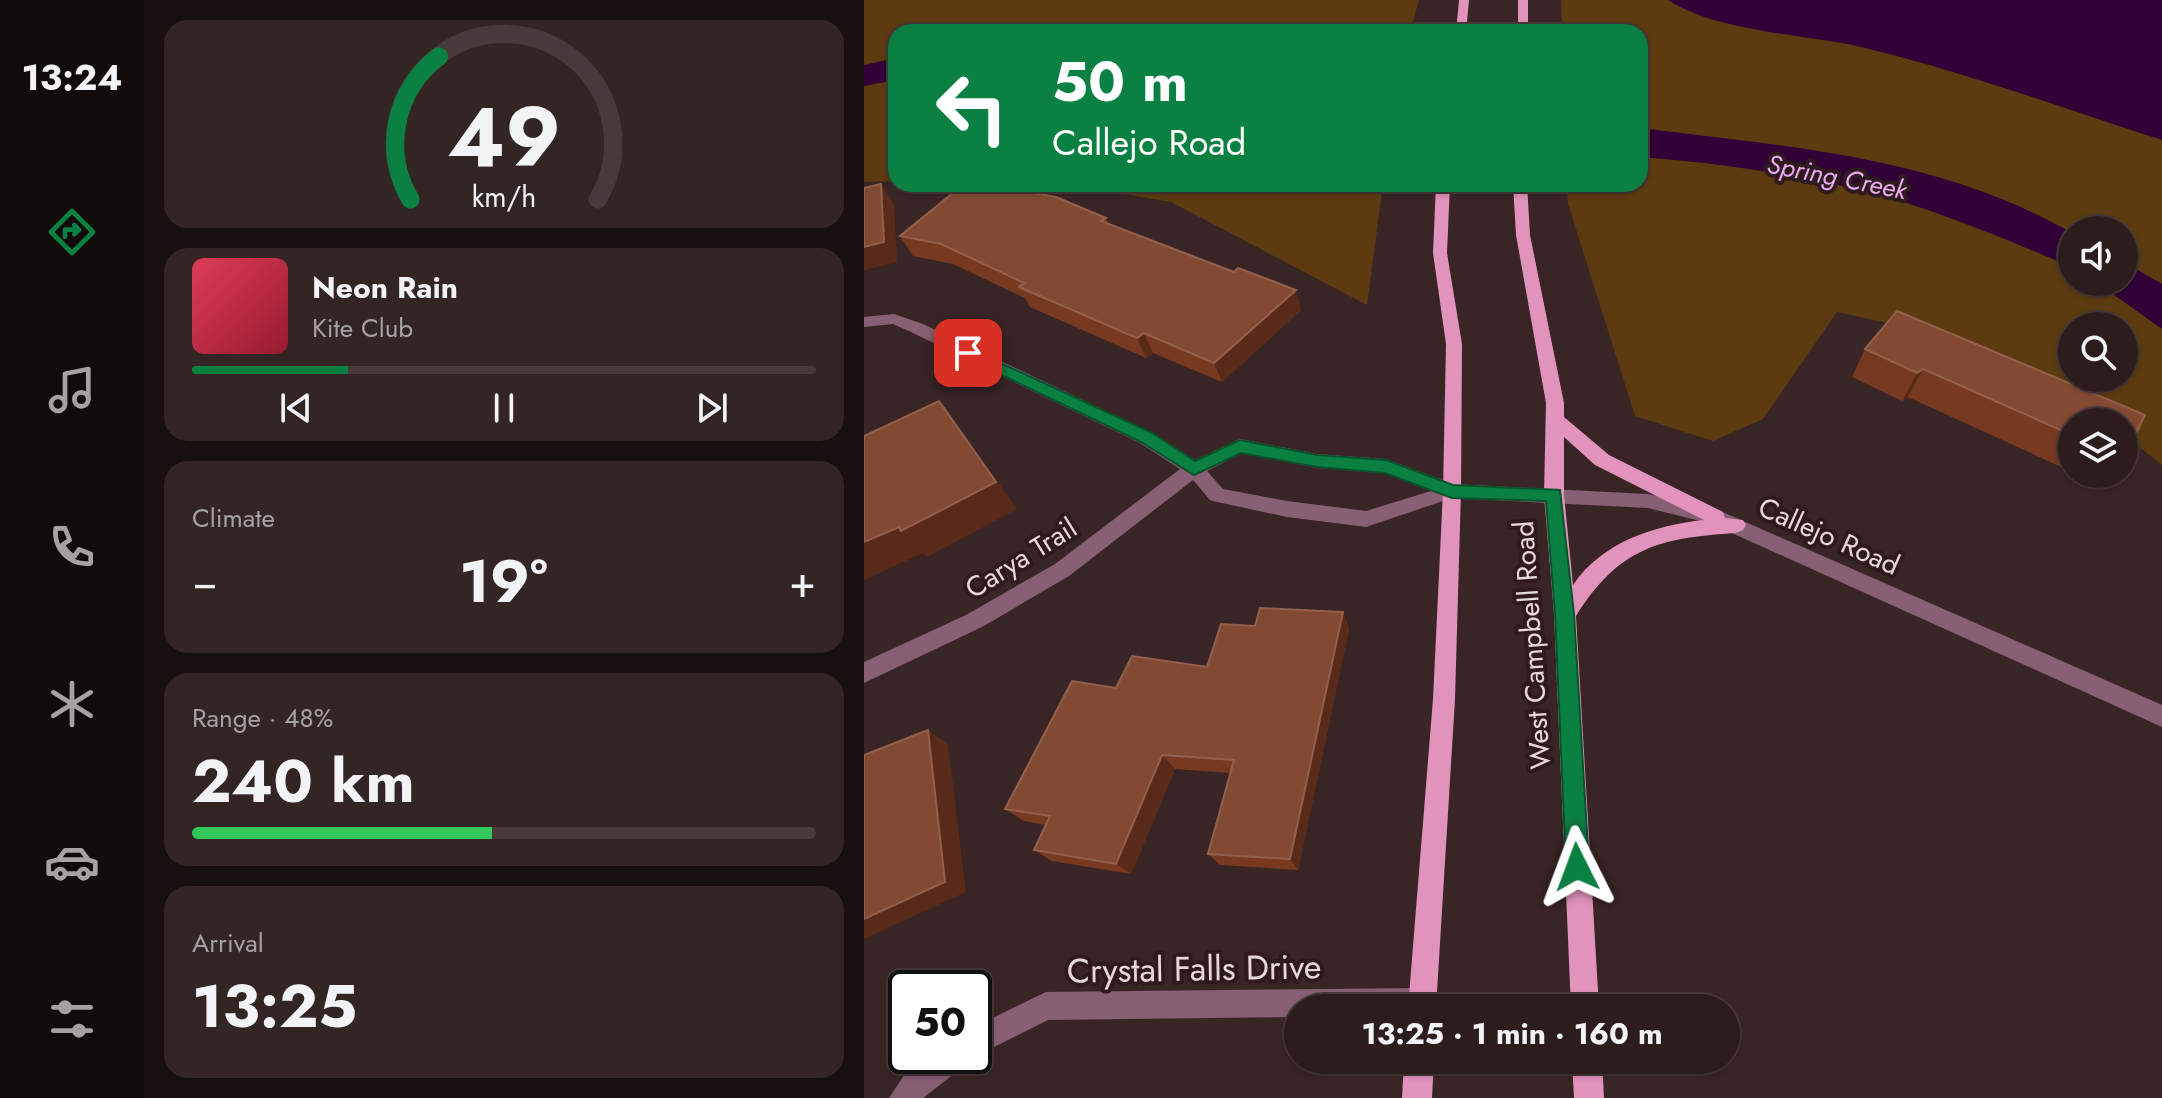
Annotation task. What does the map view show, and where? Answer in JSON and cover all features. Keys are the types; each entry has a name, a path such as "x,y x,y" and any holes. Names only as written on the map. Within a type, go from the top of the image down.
{"main road":[{"path":"1462,24 1464,0"},
{"path":"1523,0 1523,24"},
{"path":"1424,994 1444,699 1452,491 1454,344 1440,253 1442,192"},
{"name":"West Campbell Road","path":"1520,192 1523,235 1555,403 1554,495 1565,614 1584,994"},
{"path":"1555,419 1602,460 1726,521"},
{"path":"1565,614 1593,574 1634,545 1682,528 1726,521"},
{"path":"1417,1098 1418,1074"},
{"path":"1588,1074 1589,1098"}],"street":[{"name":"Callejo Road","path":"864,322 894,319 917,328 1146,438 1194,469 1217,495 1287,509 1366,519 1452,491"},
{"name":"Callejo Road","path":"1194,469 1240,446 1317,461 1386,466 1452,491 1648,501 1726,521 2162,716"},
{"name":"Carya Trail","path":"864,673 974,621 1062,570 1194,469"},
{"name":"Crystal Falls Drive","path":"992,1033 1046,1006 1284,1005"},
{"path":"904,1098 915,1084 929,1074"}],"shaded area":[{"path":"864,0 1419,0 1412,24 888,24 888,181 864,182"},
{"path":"1561,0 2162,0 2162,465 2138,446 2138,408 2091,408 1897,325 1837,312 1763,419 1713,441 1635,416 1568,204 1567,192 1648,192 1648,24 1562,24"},
{"path":"1113,192 1382,192 1367,305 1171,202"}],"water":[{"path":"1668,0 2162,0 2162,140 1906,59 1845,44 1738,26 1689,11"},
{"path":"888,60 888,82 864,86 864,65"},
{"name":"Spring Creek","path":"1648,129 1807,149 1916,171 1969,187 2021,207 2058,226 2058,261 1943,215 1890,198 1753,170 1648,158"},
{"path":"2138,270 2162,284 2162,329 2116,296 2138,296"}],"building":[{"path":"881,184 884,242 864,247 864,188"},
{"path":"954,192 1029,192 1056,197 1106,218 1101,221 1234,272 1238,268 1296,290 1214,363 1144,333 1137,338 1019,287 1024,283 941,244 900,236"},
{"path":"1897,311 2058,379 2058,392 2090,392 2128,408 2058,408 2058,429 1923,369 1917,373 1865,349"},
{"path":"939,401 996,482 901,531 899,527 864,542 864,436"},
{"path":"2138,412 2145,415 2138,429"},
{"path":"1260,608 1343,612 1290,859 1208,854 1234,760 1162,755 1116,864 1034,850 1050,816 1005,809 1072,681 1116,688 1132,656 1207,667 1221,624 1255,626"},
{"path":"928,730 945,882 864,919 864,755"}],"route":[{"path":"968,353 1146,438 1194,469 1240,446 1317,461 1386,466 1452,491 1554,495 1565,614 1577,867"}]}
